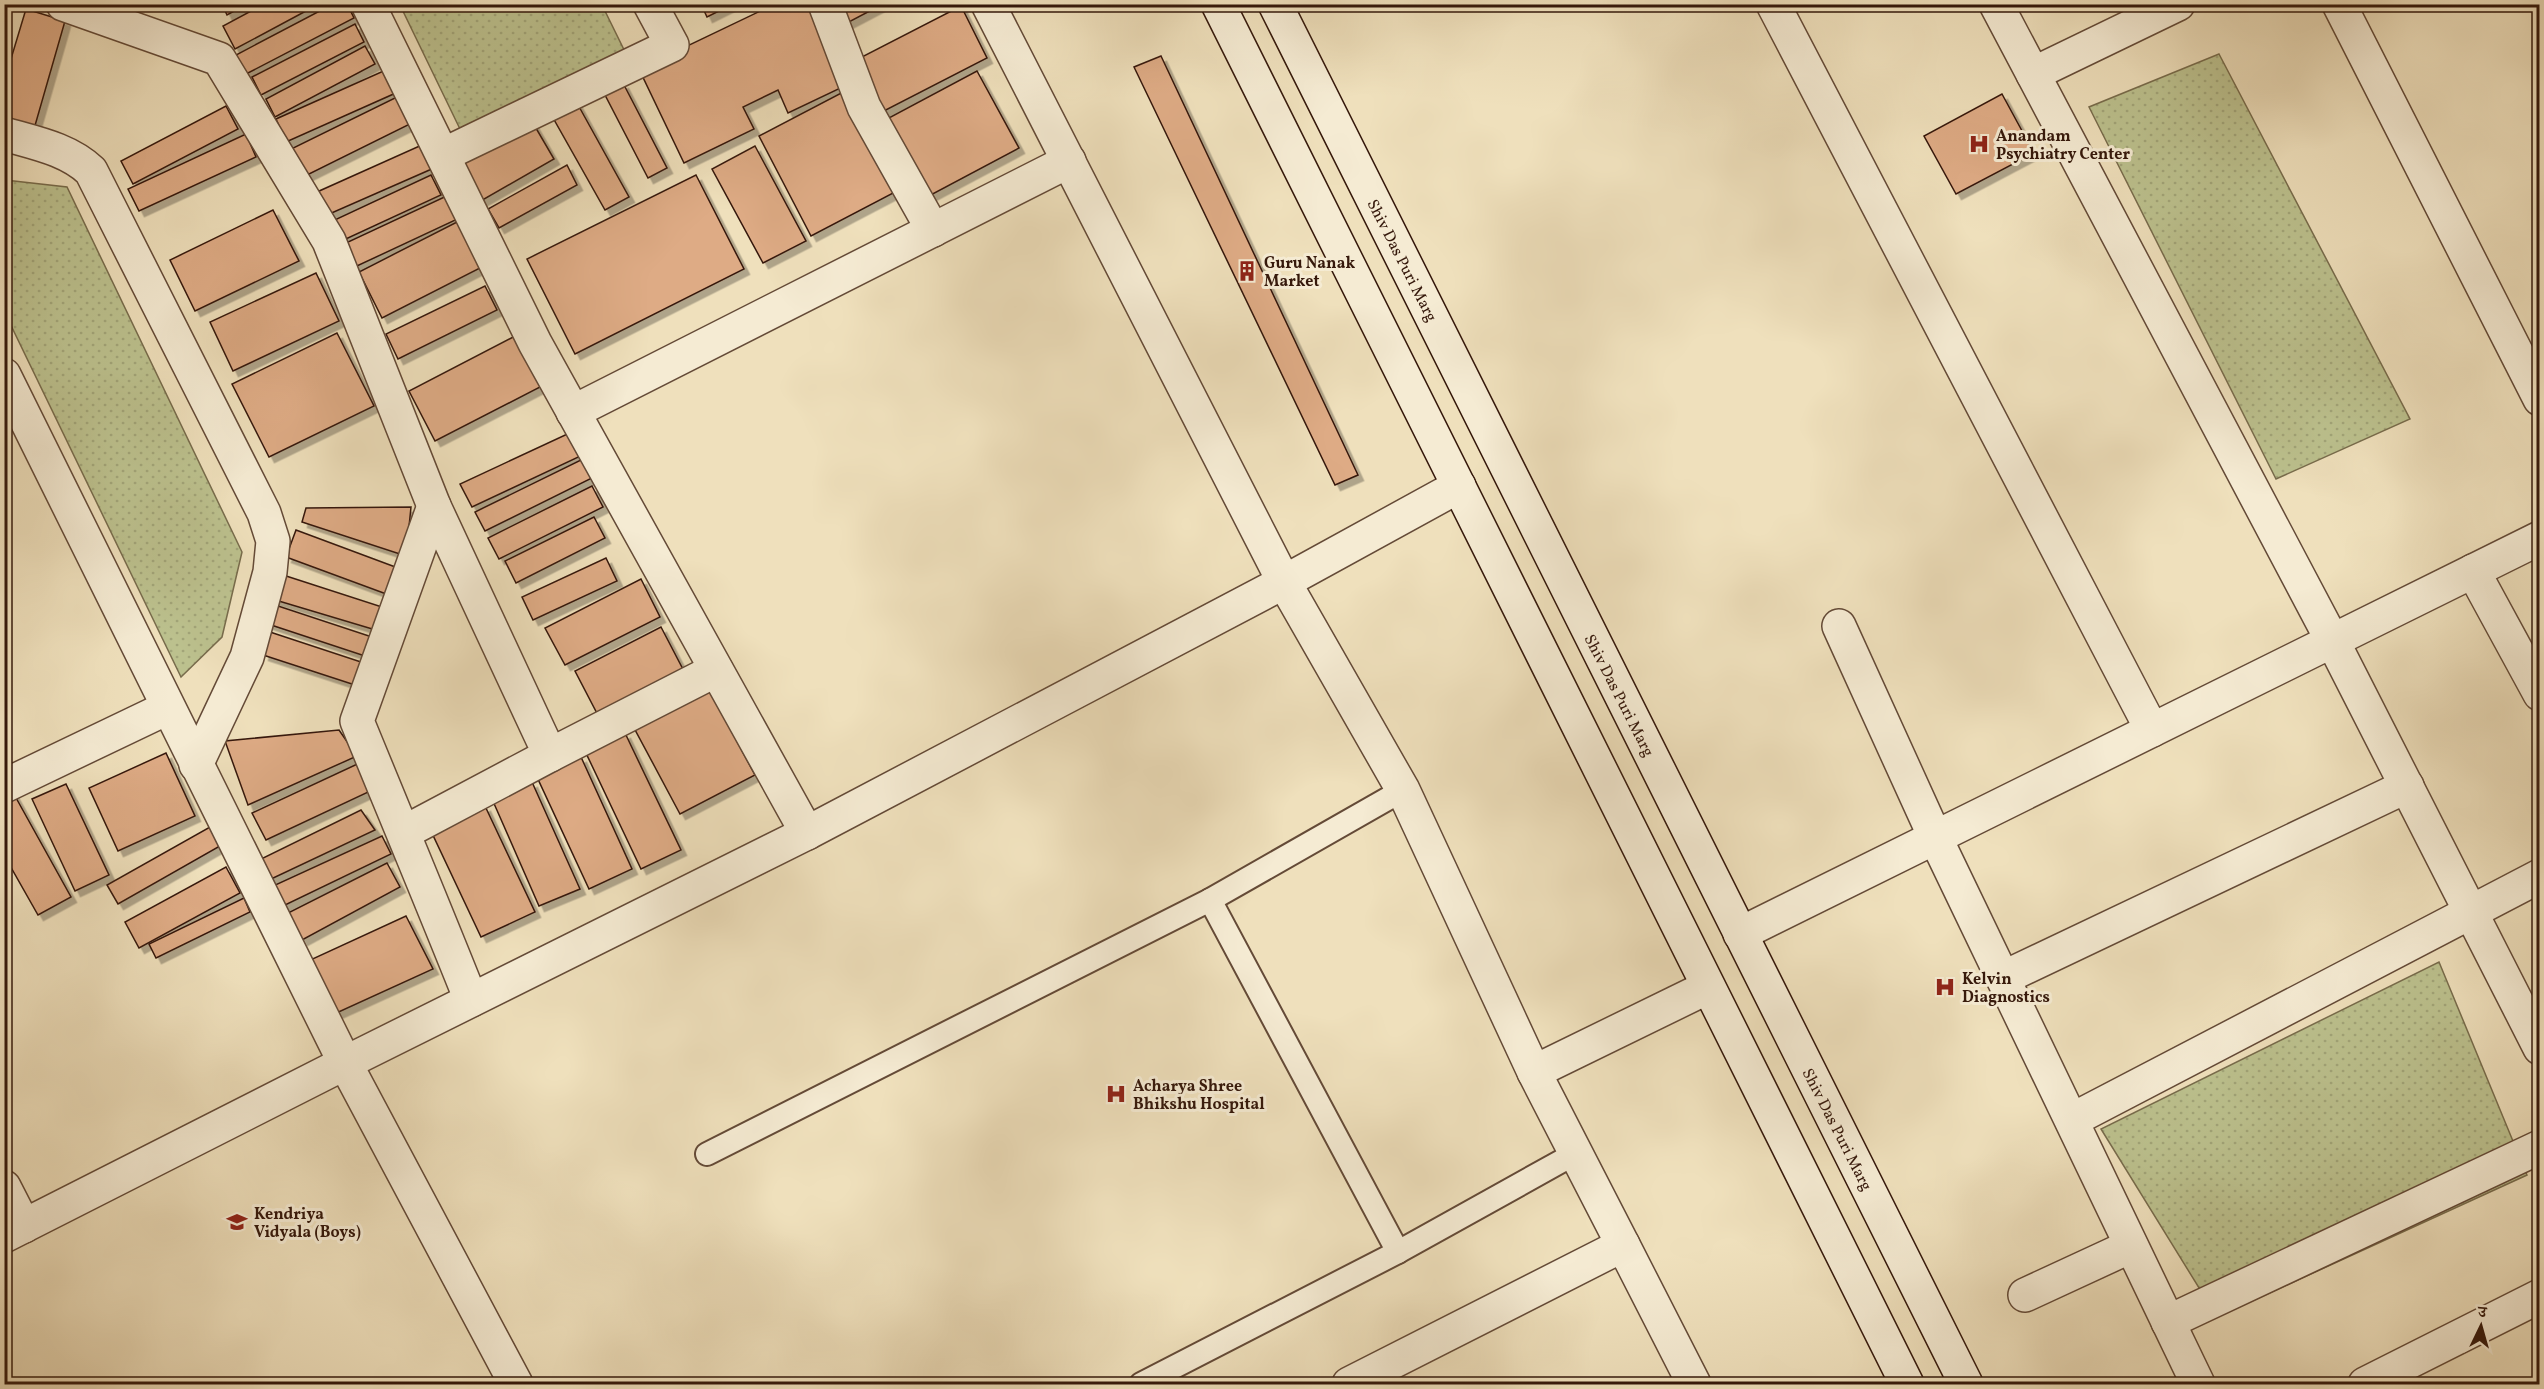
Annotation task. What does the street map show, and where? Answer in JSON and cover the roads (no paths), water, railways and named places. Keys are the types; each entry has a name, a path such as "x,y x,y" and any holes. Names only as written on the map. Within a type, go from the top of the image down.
{"street":[{"path":"63,4 219,59 329,240 435,506 550,755"},
{"path":"368,4 535,343 807,834"},
{"path":"443,155 672,45 650,4"},
{"path":"825,4 864,106 933,230"},
{"path":"988,4 1284,582 1403,790 1534,1072 1694,1384"},
{"path":"1218,4 1907,1384"},
{"name":"Shiv Das Puri Marg","path":"1275,4 1966,1384"},
{"path":"1773,4 2152,730"},
{"path":"1996,4 2332,640 2540,1048"},
{"path":"2033,74 2178,4"},
{"path":"2339,4 2540,399"},
{"path":"4,134 65,153 80,160 91,171 264,513 273,541 270,572 247,657 196,765"},
{"path":"573,412 1069,161"},
{"path":"4,375 167,708 345,1063 516,1384"},
{"path":"4,1187 14,1231 345,1063 807,834 1284,582 1459,486"},
{"path":"435,506 357,721 471,1000"},
{"path":"1740,934 2540,538"},
{"path":"2473,571 2540,694"},
{"path":"1839,626 1935,837 2198,1384"},
{"path":"403,833 716,670"},
{"path":"4,786 167,708"},
{"path":"2003,978 2406,786"},
{"path":"2072,1120 2540,876"},
{"path":"1534,1072 1708,987"},
{"path":"2168,1322 2540,1147"},
{"path":"1349,1384 1623,1245"},
{"path":"2025,1295 2132,1245"},
{"path":"2365,1384 2540,1296"}],"lane":[{"path":"707,1154 1210,900 1403,790"},
{"path":"1210,900 1398,1252"},
{"path":"1141,1384 1398,1252 1576,1153"}],"place":[{"name":"Anandam Psychiatry Center","path":"1979,144"},
{"name":"Guru Nanak Market","path":"1247,271"},
{"name":"Kelvin Diagnostics","path":"1945,987"},
{"name":"Acharya Shree Bhikshu Hospital","path":"1116,1094"},
{"name":"Kendriya Vidyala (Boys)","path":"237,1222"}]}
